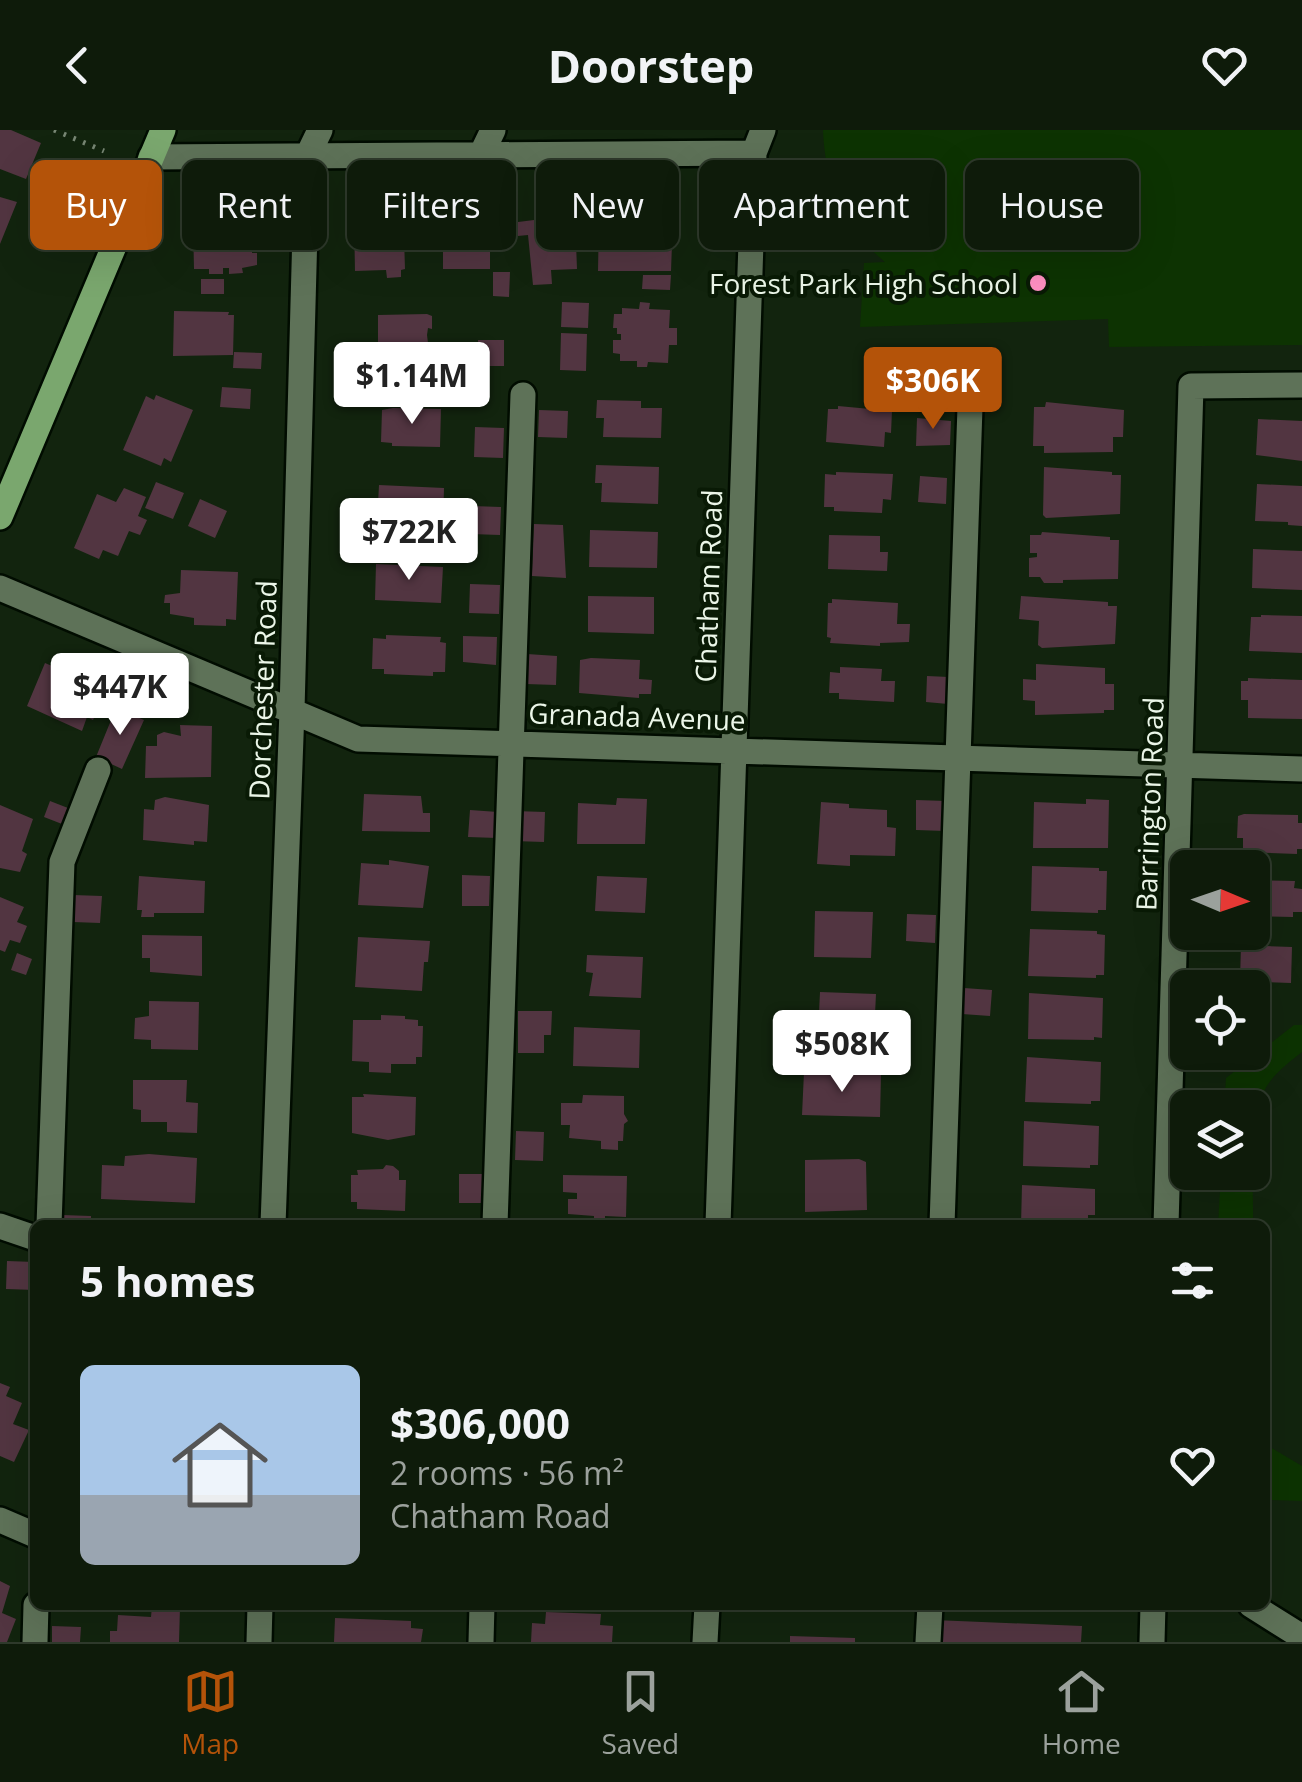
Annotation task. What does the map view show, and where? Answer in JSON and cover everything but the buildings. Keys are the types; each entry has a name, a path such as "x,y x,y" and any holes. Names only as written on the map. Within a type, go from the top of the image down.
{"main road":[{"path":"0,516 163,130"}],"street":[{"path":"306,156 320,130"},
{"path":"481,155 493,130"},
{"path":"152,157 481,155 759,142"},
{"name":"Chatham Road","path":"718,1220 732,749 759,142"},
{"name":"Dorchester Road","path":"274,1220 306,156"},
{"name":"Barrington Road","path":"1166,1220 1191,386 1302,385"},
{"path":"495,1220 522,395"},
{"path":"942,1220 970,406"},
{"name":"Granada Avenue","path":"0,588 358,738 1302,769"},
{"path":"49,1220 62,862 98,770"},
{"path":"0,1226 30,1236"},
{"path":"0,1520 30,1533"},
{"path":"35,1642 36,1610"},
{"path":"259,1642 260,1610"},
{"path":"481,1642 482,1610"},
{"path":"705,1642 706,1610"},
{"path":"928,1642 930,1610"},
{"path":"1152,1642 1153,1610"},
{"path":"1259,1610 1302,1637"}],"path":[{"path":"54,130 104,150"}],"green space":[{"path":"823,130 1302,130 1302,345 1109,347 1108,319 860,327 864,263 885,262 871,250 945,250 945,160 827,160"},
{"path":"1294,1025 1302,1025 1302,1052 1264,1090 1225,1090 1226,1078 1236,1070 1270,1070 1270,1044"},
{"path":"1220,1190 1252,1190 1253,1220 1218,1220"},
{"path":"1270,1447 1302,1466 1302,1501 1270,1500"}],"place":[{"name":"Forest Park High School","path":"1038,283"}]}
